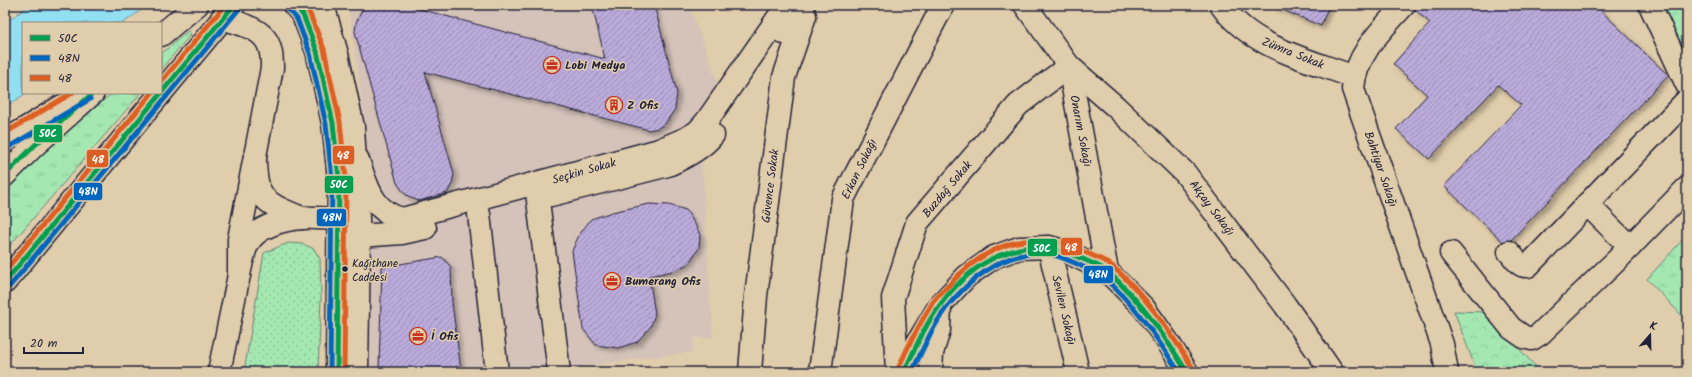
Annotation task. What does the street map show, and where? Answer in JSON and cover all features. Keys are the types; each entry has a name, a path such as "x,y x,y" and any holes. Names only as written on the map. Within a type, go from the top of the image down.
{"street":[{"path":"162,34 197,5"},
{"path":"294,5 303,15 317,51 333,123 339,179 336,372"},
{"path":"323,5 337,54 353,127 359,236 357,372"},
{"path":"336,5 337,54"},
{"name":"Seçkin Sokak","path":"359,236 402,233 479,214 537,191 674,145 697,132 706,122 786,5"},
{"name":"Seçkin Sokak","path":"355,153 373,199 381,209 391,216 402,219 668,165 684,159 709,140 804,5"},
{"name":"Güvence Sokak","path":"750,372 756,296 784,77 809,5"},
{"name":"Erkan Sokağı","path":"820,372 843,199 943,5"},
{"name":"Onarım Sokağı","path":"1025,5 1069,66 1107,271"},
{"name":"Zümra Sokak","path":"1221,5 1235,23 1267,45 1357,70"},
{"name":"Zümra Sokak","path":"1237,5 1254,21 1286,38 1357,70"},
{"path":"1357,70 1368,47 1404,5"},
{"path":"1650,5 1687,85"},
{"path":"162,92 228,12 245,26 258,32 265,38 270,48 272,68 239,239 239,275"},
{"name":"Buzdağ Sokak","path":"897,372 893,298 917,223 1018,105 1069,66"},
{"name":"Akçay Sokağı","path":"1069,66 1116,107 1186,173 1285,305 1332,372"},
{"name":"Bahtiyar Sokağı","path":"1357,70 1353,89 1442,344 1447,372"},
{"path":"5,141 84,94"},
{"path":"5,175 34,146 92,94"},
{"path":"5,282 160,94"},
{"path":"1510,252 1518,262 1528,266 1687,100"},
{"path":"255,157 255,177 258,188 266,201 302,218"},
{"path":"1451,253 1512,328 1524,338 1532,339 1540,334 1630,247 1687,188"},
{"path":"537,191 559,372"},
{"path":"1587,204 1630,247"},
{"path":"479,214 496,372"},
{"path":"219,372 239,275 247,246 252,237 263,229 278,222 302,218 339,219 346,227 359,236"},
{"path":"904,372 918,342 940,305 967,276 994,257 1019,248 1049,247 1067,252 1107,271 1144,308 1187,372"},
{"name":"Sevilen Sokağı","path":"1049,247 1078,372"},
{"path":"931,372 932,353 939,330 940,305"},
{"name":"Bahtiyar Sokağı","path":"1442,344 1458,372"}],"shaded area":[{"path":"348,5 689,5 723,97 702,164 713,338 694,338 692,352 582,366 582,372 368,372 371,214 362,101"}],"green space":[{"path":"1663,5 1683,5 1687,15 1687,57"},
{"path":"188,31 191,34 162,68 162,53"},
{"path":"111,94 140,94 5,251 5,193 37,158"},
{"path":"1687,235 1687,321 1647,279"},
{"path":"288,243 303,244 314,249 320,259 321,298 318,372 244,372 264,253"},
{"path":"1454,311 1484,312 1541,372 1477,372"}],"water":[{"path":"30,5 148,5 124,22 22,22 22,94 25,94 5,108 5,23"}],"building":[{"name":"Z Ofis","path":"367,5 405,5 605,59 592,5 654,5 677,93 675,109 665,124 658,128 649,130 425,72 454,174 452,184 447,193 419,201 404,193 397,183 355,32 356,23 361,12"},
{"path":"1271,5 1329,5 1321,26"},
{"path":"1416,5 1595,5 1668,75 1511,240 1503,242 1444,186 1521,105 1498,85 1429,159 1396,129 1427,95 1393,64 1430,23 1415,10"},
{"name":"Bumerang Ofis","path":"649,204 669,205 686,210 700,235 699,248 688,264 673,271 649,276 655,314 651,326 637,342 618,348 596,345 583,329 572,251 579,235 591,219 612,212"},
{"name":"İ Ofis","path":"442,257 451,267 452,303 461,370 447,369 442,372 393,372 379,368 382,267"}],"transit line":[{"name":"48","path":"162,81 225,5"},
{"name":"50C","path":"162,92 234,5"},
{"name":"50C","path":"294,5 303,15 317,51 333,123 339,179 337,372"},
{"name":"48","path":"303,5 309,12 324,49 340,122 346,179 344,372"},
{"name":"48N","path":"166,97 239,9"},
{"name":"48N","path":"289,10 297,19 310,53 326,124 332,179 330,372"},
{"name":"48","path":"5,133 70,94"},
{"name":"50C","path":"5,175 34,146 92,94"},
{"name":"48","path":"5,271 151,94"},
{"name":"50C","path":"5,282 160,94"},
{"name":"48N","path":"10,286 166,97"},
{"name":"48N","path":"9,147 90,99"},
{"name":"48","path":"898,369 914,335 933,302 964,271 978,259 993,250 1009,244 1044,240 1061,243 1080,250 1101,259 1112,266 1146,301 1166,327 1193,368"},
{"name":"50C","path":"904,372 920,337 940,305 967,276 983,264 1000,255 1018,249 1037,247 1056,249 1076,256 1097,265 1108,272 1131,295 1151,319 1187,372"},
{"name":"48N","path":"912,372 941,315 967,286 978,276 1004,261 1018,256 1033,254 1048,254 1067,259 1104,278 1136,310 1179,372"}],"place":[{"name":"Lobi Medya","path":"552,65"},
{"name":"Z Ofis","path":"614,105"},
{"name":"Kağıthane Caddesi","path":"345,269"},
{"name":"Bumerang Ofis","path":"612,281"},
{"name":"İ Ofis","path":"418,336"}]}
